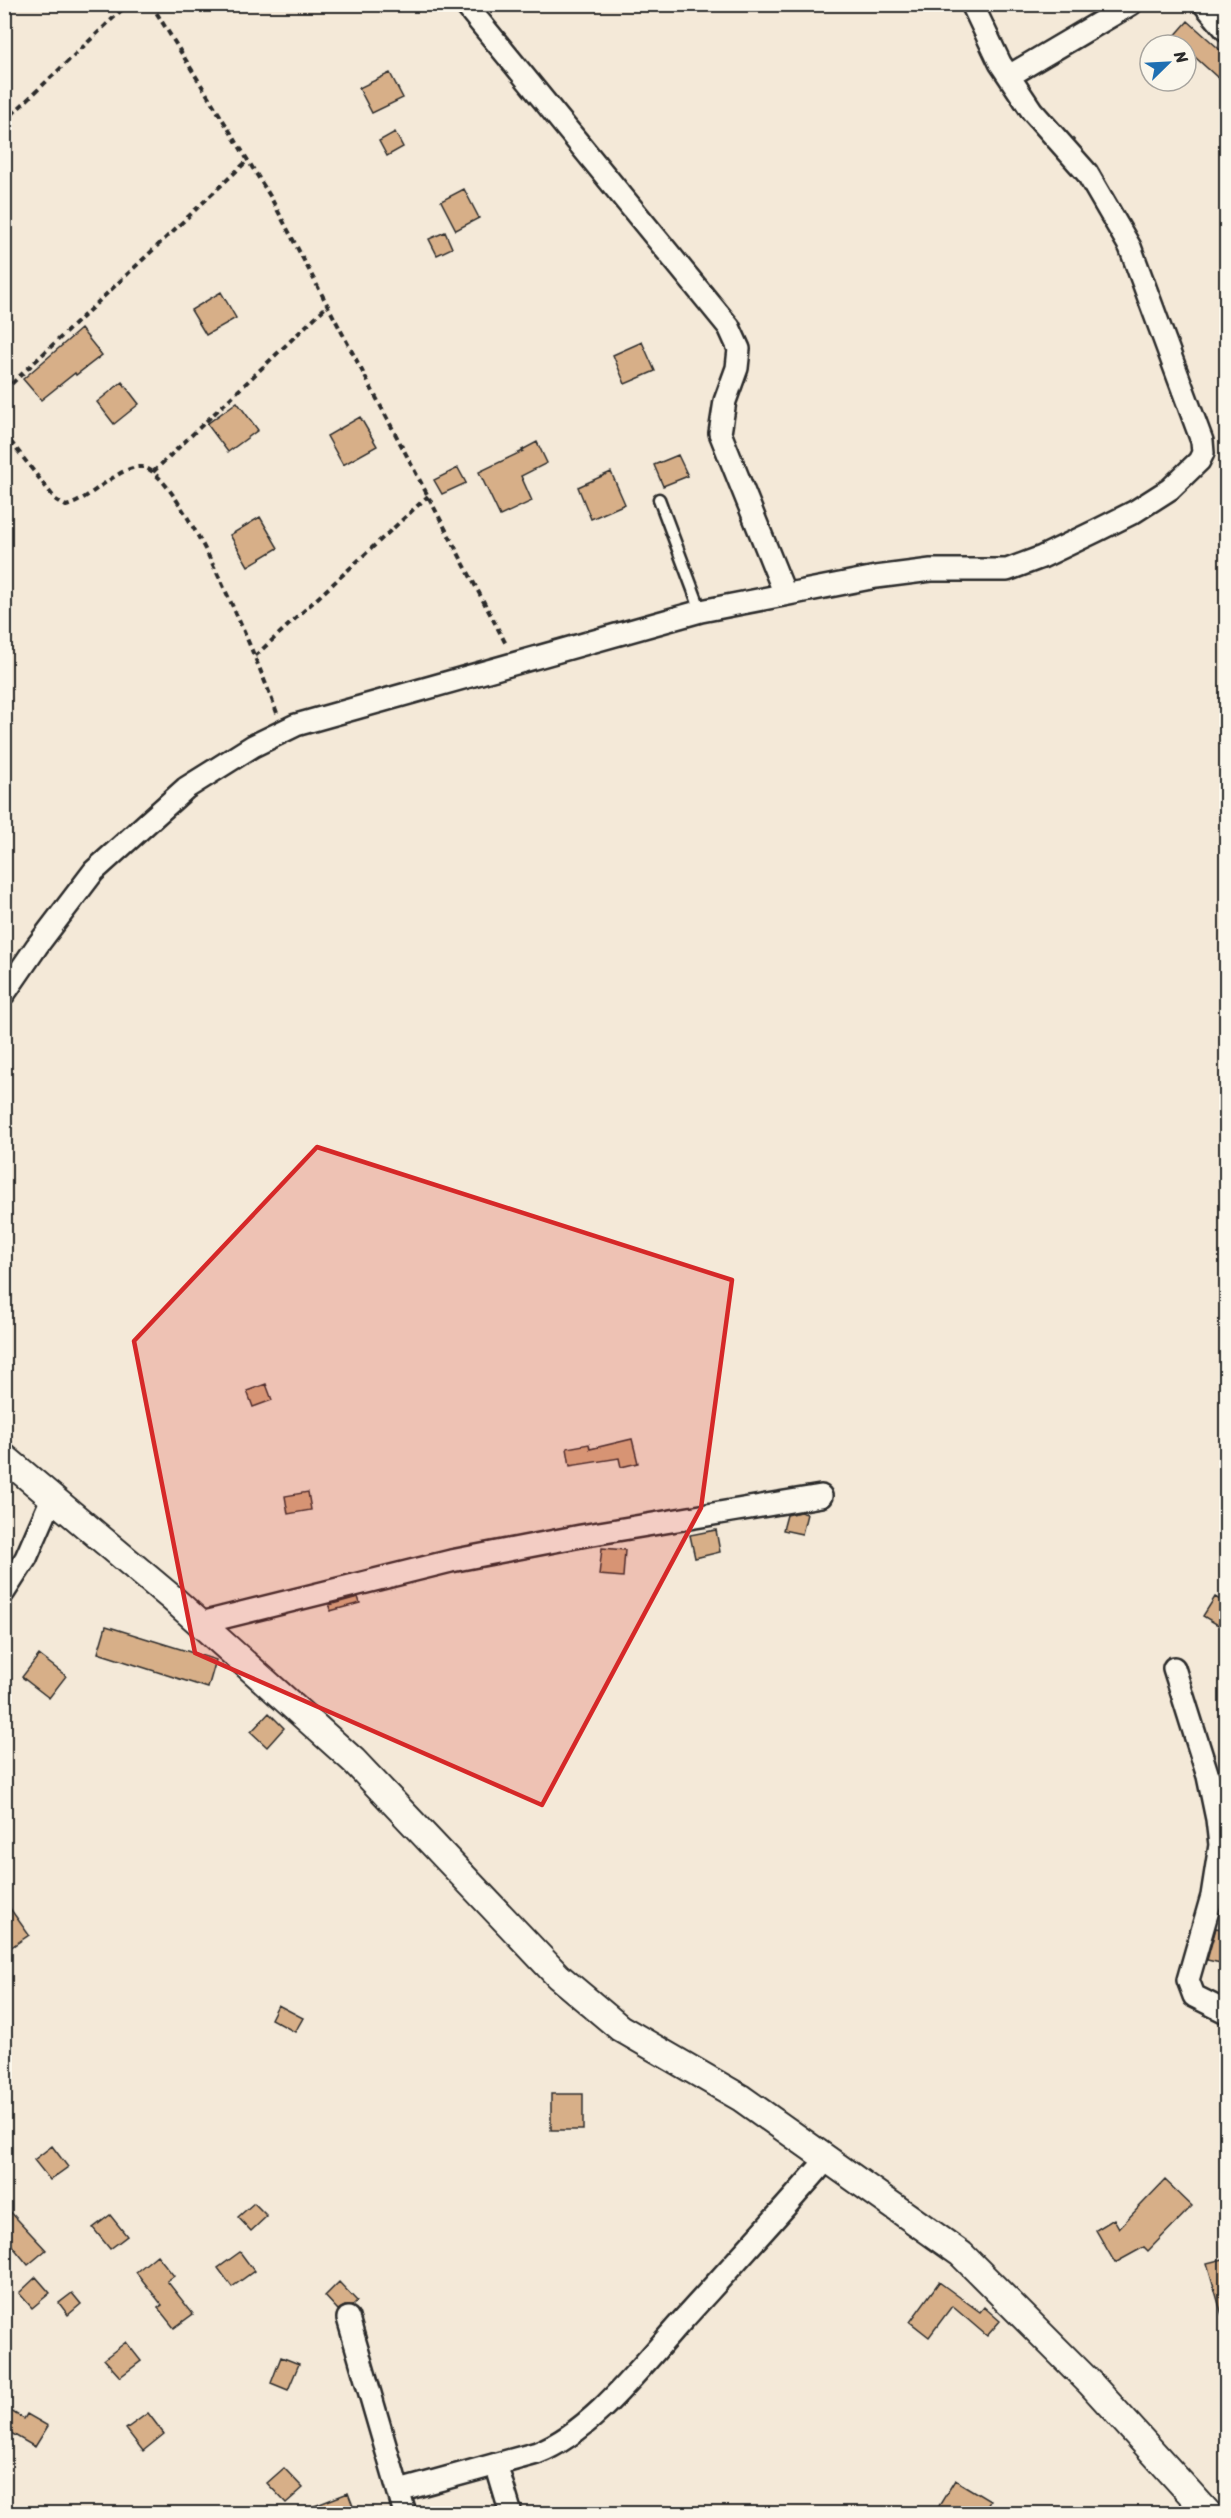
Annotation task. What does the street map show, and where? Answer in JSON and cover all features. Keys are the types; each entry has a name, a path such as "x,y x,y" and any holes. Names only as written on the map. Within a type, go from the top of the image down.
{"street":[{"path":"465,4 729,327 739,349 737,368 725,401 720,433 785,594"},
{"path":"4,994 94,871 186,788 244,751 284,730 701,611 876,577 931,570 1007,570 1042,557 1134,512 1170,489 1189,473 1203,453 1202,441 1130,247 1087,173 1032,111 1009,76 972,4"},
{"path":"1009,76 1131,4"},
{"path":"1204,4 1227,30"},
{"path":"4,1457 201,1623 354,1761 558,1976 620,2028 741,2098 961,2254 1090,2383 1209,2514"},
{"path":"4,1592 26,1558 53,1496"},
{"path":"201,1623 462,1559 581,1536 821,1496"},
{"path":"1174,1668 1208,1776 1220,1845 1212,1896 1188,1980 1194,1996 1227,2012"},
{"path":"399,2491 552,2447 591,2419 827,2159"},
{"path":"348,2318 405,2514"},
{"path":"496,2464 511,2514"}],"lane":[{"path":"659,500 701,611"}],"path":[{"path":"4,122 128,4"},
{"path":"151,4 248,160 328,305 516,663"},
{"path":"4,391 248,160"},
{"path":"153,472 328,305"},
{"path":"4,433 56,500 66,506 82,499 130,468 140,466 153,472 171,494 196,533 225,590 255,656 284,730"},
{"path":"255,656 428,496"}],"highlighted area":[{"path":"317,1147 732,1280 701,1508 542,1805 195,1653 134,1341"}],"building":[{"path":"1188,21 1227,56 1227,86 1198,60 1198,33 1177,33"},
{"path":"390,73 403,98 372,113 359,88"},
{"path":"395,132 403,147 387,156 379,141"},
{"path":"464,189 479,218 456,230 441,201"},
{"path":"445,232 452,248 437,255 429,239"},
{"path":"221,292 236,318 206,335 191,310"},
{"path":"81,329 102,355 41,400 23,379"},
{"path":"642,342 655,371 625,384 613,355"},
{"path":"122,382 139,404 114,424 97,402"},
{"path":"237,402 258,430 228,452 207,424"},
{"path":"360,417 377,446 343,465 327,436"},
{"path":"537,442 547,463 521,476 532,501 500,516 479,472"},
{"path":"678,455 688,476 663,486 654,465"},
{"path":"458,468 466,483 442,494 434,480"},
{"path":"611,472 625,504 591,519 578,487"},
{"path":"260,517 278,548 248,566 230,535"},
{"path":"266,1384 272,1400 253,1407 247,1391"},
{"path":"632,1439 638,1463 621,1467 619,1458 570,1466 567,1448 589,1444 590,1449"},
{"path":"308,1492 311,1510 288,1514 285,1496"},
{"path":"800,1512 807,1514 802,1534 783,1530 787,1515"},
{"path":"716,1530 720,1552 695,1558 690,1535"},
{"path":"602,1548 625,1550 623,1577 599,1575"},
{"path":"358,1597 360,1603 330,1611 329,1605"},
{"path":"1215,1597 1227,1604 1227,1611 1218,1625 1203,1616"},
{"path":"106,1626 216,1660 208,1688 98,1653"},
{"path":"39,1655 66,1676 49,1698 22,1677"},
{"path":"269,1713 284,1728 267,1747 251,1732"},
{"path":"4,1900 29,1935 4,1952"},
{"path":"1216,1928 1227,1930 1221,1963 1207,1960"},
{"path":"278,2005 303,2018 295,2032 271,2019"},
{"path":"551,2094 583,2094 583,2130 551,2130"},
{"path":"52,2146 68,2167 50,2180 34,2160"},
{"path":"1165,2180 1192,2206 1148,2251 1144,2247 1115,2263 1096,2230 1114,2219 1119,2228"},
{"path":"254,2203 267,2216 251,2231 238,2217"},
{"path":"4,2205 46,2250 28,2265 4,2236"},
{"path":"110,2215 127,2236 110,2249 93,2228"},
{"path":"240,2252 254,2271 232,2287 218,2268"},
{"path":"157,2255 174,2276 167,2281 193,2314 174,2328 158,2308 162,2305 136,2272"},
{"path":"1227,2258 1227,2314 1222,2315 1207,2263"},
{"path":"36,2277 50,2293 32,2308 19,2293"},
{"path":"339,2282 357,2301 352,2306 345,2306 338,2310 325,2296"},
{"path":"939,2282 980,2312 984,2307 1000,2321 987,2336 952,2306 929,2337 910,2322"},
{"path":"72,2293 81,2304 68,2315 59,2303"},
{"path":"126,2342 141,2361 120,2377 104,2359"},
{"path":"281,2357 299,2364 288,2390 271,2383"},
{"path":"4,2407 24,2419 27,2414 48,2426 35,2447 4,2429"},
{"path":"148,2413 164,2434 143,2451 126,2429"},
{"path":"284,2468 303,2488 286,2503 267,2483"},
{"path":"955,2480 990,2501 983,2514 934,2514"},
{"path":"348,2493 356,2514 299,2514 299,2512"}]}
